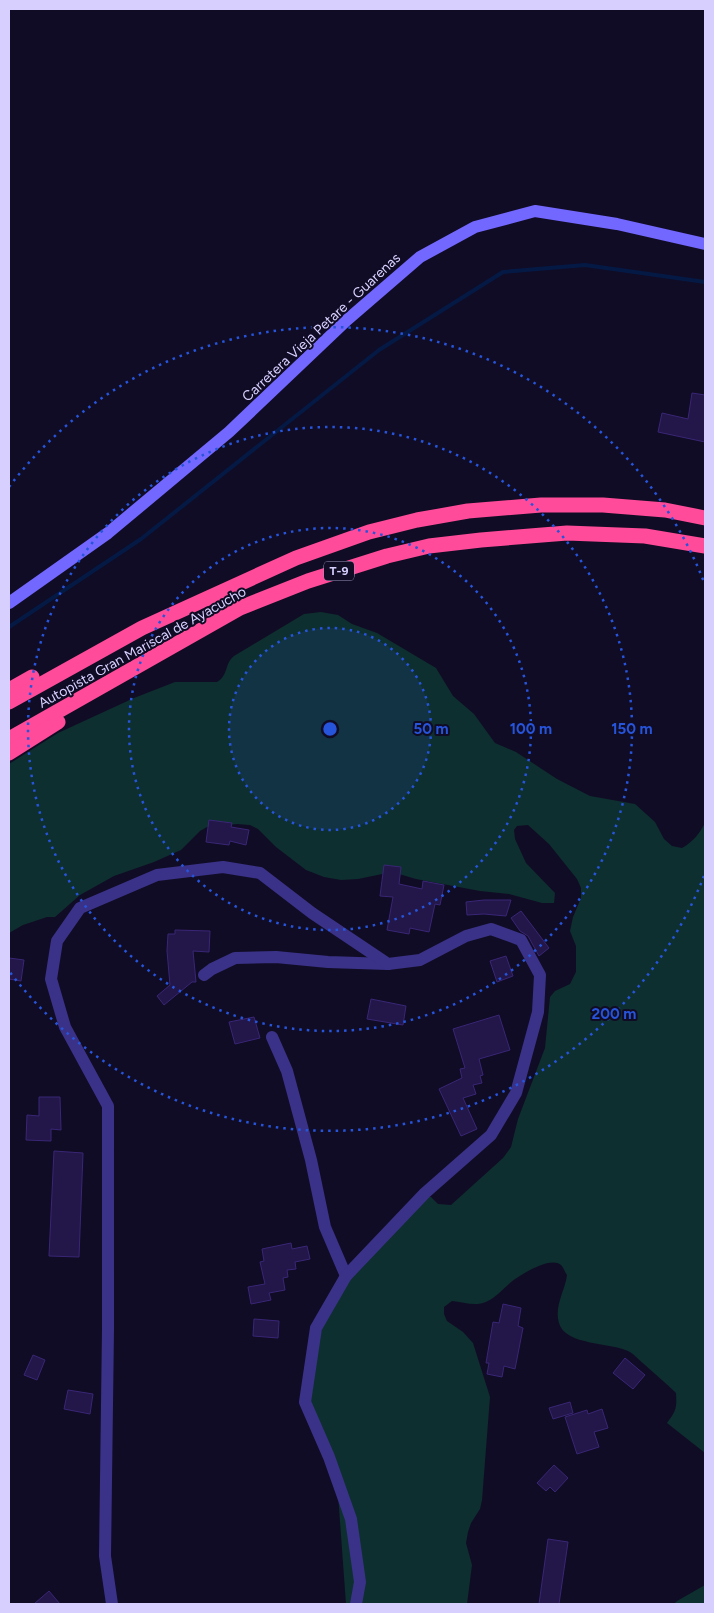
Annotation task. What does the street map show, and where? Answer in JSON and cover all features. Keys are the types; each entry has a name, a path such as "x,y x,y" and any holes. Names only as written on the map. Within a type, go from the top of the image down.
{"highway":[{"name":"Autopista Gran Mariscal de Ayacucho","path":"9,702 142,628 296,558 369,532 417,520 468,511 541,504 603,505 665,510 705,518"},
{"name":"Autopista Gran Mariscal de Ayacucho","path":"9,740 240,608 308,581 387,556 429,546 567,534 645,536 705,546"},
{"path":"9,690 114,633 142,628"},
{"path":"9,754 80,708 153,656"}],"main road":[{"name":"Carretera Vieja Petare - Guarenas","path":"9,603 108,533 229,432 347,320 420,256 475,226 535,212 617,224 705,244"}],"street":[{"path":"112,1604 105,1556 108,1106 65,1027 51,979 57,941 80,908 156,875 223,867 260,873 312,913 388,964"},
{"path":"204,975 212,969 236,958 276,957 328,962 388,964 420,960 466,936 491,929 521,940 540,975 538,1012 516,1093 491,1135 425,1193 346,1276 316,1328 305,1402 329,1457 351,1518 360,1582 356,1604"},
{"path":"272,1037 287,1071 311,1160 325,1227 346,1276"}],"green space":[{"path":"321,612 338,615 352,624 377,633 436,668 453,696 474,714 495,743 516,752 557,779 590,796 635,804 655,822 664,839 672,846 682,848 686,846 705,823 705,1453 667,1423 675,1409 676,1393 634,1355 622,1349 579,1340 563,1330 559,1323 558,1311 567,1275 561,1265 557,1263 544,1264 531,1270 515,1279 492,1299 483,1303 472,1304 452,1301 444,1307 444,1314 447,1321 463,1332 473,1343 490,1397 482,1500 480,1509 471,1523 466,1543 472,1565 467,1604 346,1604 338,1494 309,1409 307,1388 329,1300 424,1196 431,1197 438,1204 451,1205 503,1158 511,1147 518,1119 545,1048 550,997 555,991 570,984 576,972 576,946 570,931 573,917 581,898 581,888 577,879 549,844 528,825 517,826 514,830 515,839 526,863 555,893 554,903 542,903 509,894 480,891 416,879 392,872 358,879 341,880 324,877 306,870 276,847 258,829 250,825 237,824 207,827 200,831 181,850 114,876 80,895 55,917 47,917 23,925 9,933 9,764 58,733 134,698 175,682 217,682 223,676 234,656 304,614"},
{"path":"705,1585 705,1604 674,1604 677,1601"}],"building":[{"path":"692,393 705,395 705,442 658,432 662,413 688,419"},
{"path":"209,820 232,823 231,827 249,830 246,845 230,841 229,845 206,842"},
{"path":"384,865 401,867 399,884 422,889 423,881 444,885 440,905 435,904 429,932 410,928 409,934 387,930 393,897 380,896"},
{"path":"511,900 506,916 467,915 466,902"},
{"path":"521,911 549,948 539,956 528,936 520,931 511,918"},
{"path":"175,930 210,931 209,952 193,951 196,982 192,982 164,1005 157,996 170,985 167,951 168,934 175,934"},
{"path":"506,956 513,976 497,982 490,961"},
{"path":"9,958 24,960 21,981 9,979"},
{"path":"371,999 406,1006 403,1025 367,1019"},
{"path":"499,1015 510,1050 479,1059 483,1075 480,1076 482,1083 473,1085 476,1094 463,1098 477,1129 461,1136 439,1089 462,1078 460,1069 465,1068 453,1029"},
{"path":"254,1017 260,1038 235,1044 229,1022"},
{"path":"39,1097 60,1097 61,1130 51,1129 51,1141 26,1140 27,1115 39,1116"},
{"path":"54,1151 83,1153 79,1257 49,1256"},
{"path":"291,1243 292,1249 307,1246 310,1259 295,1262 296,1269 287,1270 288,1277 283,1278 285,1290 269,1293 271,1300 251,1304 248,1287 265,1284 260,1262 264,1261 262,1249"},
{"path":"503,1304 521,1308 518,1326 523,1328 515,1369 504,1366 502,1377 487,1374 489,1363 486,1363 493,1322 499,1323"},
{"path":"254,1319 279,1321 278,1338 253,1336"},
{"path":"33,1355 45,1360 37,1380 24,1375"},
{"path":"625,1358 645,1375 633,1389 613,1373"},
{"path":"68,1390 93,1394 90,1414 64,1409"},
{"path":"570,1402 573,1413 553,1419 549,1408"},
{"path":"602,1409 608,1428 594,1432 599,1447 577,1454 565,1417 587,1410 588,1414"},
{"path":"554,1465 568,1478 555,1492 550,1487 546,1491 537,1483"},
{"path":"548,1539 568,1542 559,1604 539,1604"},
{"path":"49,1591 60,1604 34,1604"}],"waterway":[{"path":"9,627 141,539 379,350 503,272 585,265 705,282"}]}
